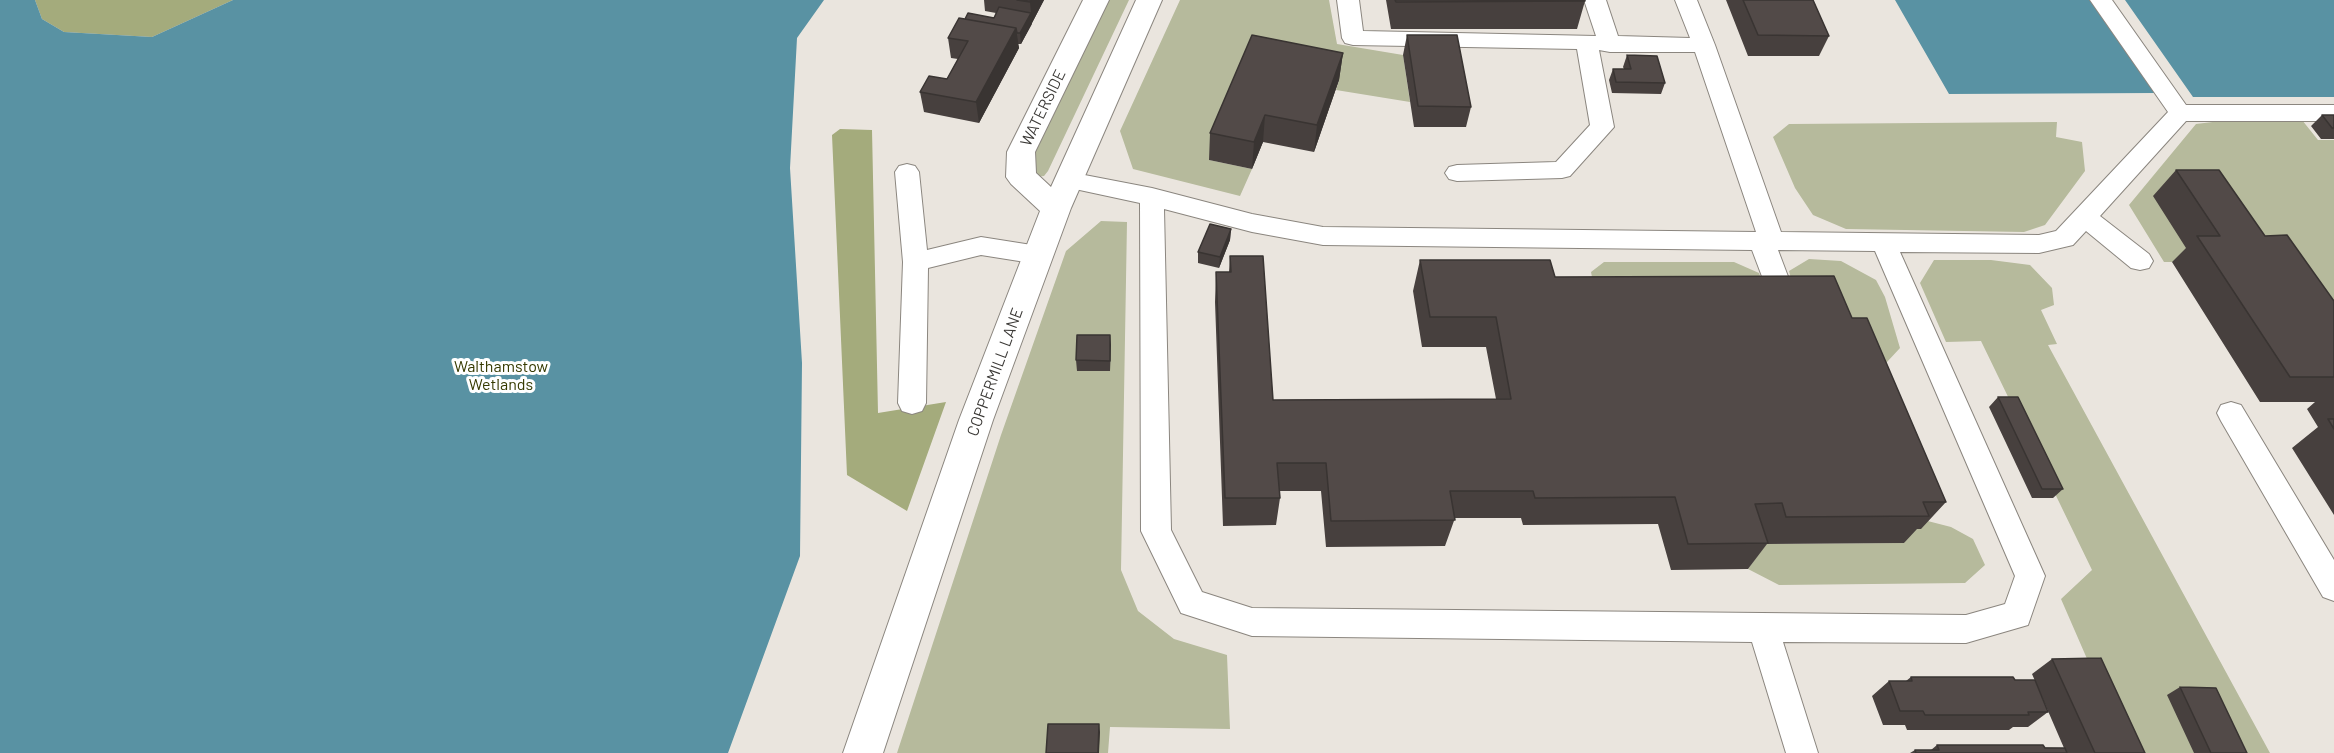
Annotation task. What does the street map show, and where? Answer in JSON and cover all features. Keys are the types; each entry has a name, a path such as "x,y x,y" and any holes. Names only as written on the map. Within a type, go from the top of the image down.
{"street":[{"name":"WATERSIDE","path":"1062,194 1021,177 1022,152 1096,0"},
{"name":"COPPERMILL LANE","path":"863,753 976,420 1038,255 1062,194 1149,0"}],"lane":[{"path":"1348,0 1353,38 1704,45"},
{"path":"1457,173 1562,170 1602,127 1595,0"},
{"path":"1686,0 1704,45 1785,303"},
{"path":"2101,0 2180,113"},
{"path":"1062,194 1152,197 1252,223 1323,236 2039,244 2064,239 2180,113 2334,113"},
{"path":"907,172 916,262 912,403"},
{"path":"1152,197 1156,531 1192,603 1252,622 1966,629 2017,615 2030,576 1884,244"},
{"path":"2084,216 2140,261"},
{"path":"916,262 981,246 1038,255"},
{"path":"2231,413 2334,587"},
{"path":"1763,628 1802,753"}],"green space":[{"path":"35,0 233,0 152,37 64,32 42,19"},
{"path":"1109,0 1129,0 1048,171 1044,176 1036,177 1028,167"},
{"path":"1180,0 1329,0 1337,44 1403,55 1410,102 1336,90 1339,80 1209,160 1252,169 1240,196 1133,169 1120,131"},
{"path":"2229,120 2302,120 2318,140 2334,140 2334,332 2195,262 2164,262 2129,205 2196,124"},
{"path":"2057,122 2056,137 2082,142 2085,171 2045,225 2024,232 1846,229 1813,215 1795,188 1773,137 1789,124"},
{"path":"840,129 872,130 878,413 946,402 907,511 847,475 832,135"},
{"path":"1101,221 1127,222 1121,570 1138,611 1174,639 1227,655 1230,729 1110,727 1108,753 897,753 1001,435 1066,251"},
{"path":"1809,259 1841,261 1876,280 1885,297 1900,348 1887,362 1876,367 1795,294 1789,271"},
{"path":"1934,260 1991,260 2030,265 2052,288 2054,305 2041,310 2057,344 2048,345 2270,753 2128,753 2061,599 2092,570 1981,341 1946,342 1920,283"},
{"path":"1604,262 1734,262 1759,273 1768,299 1596,298 1591,272"},
{"path":"1916,518 1951,527 1973,539 1985,565 1965,583 1779,585 1748,569 1766,544 1904,543"}],"water":[{"name":"Walthamstow Wetlands","path":"0,0 35,0 42,19 64,32 152,37 233,0 824,0 797,38 790,168 802,363 800,556 728,753 0,753"},
{"path":"1895,0 2090,0 2156,93 1949,94"},
{"path":"2125,0 2334,0 2334,97 2193,97"}],"building":[{"path":"1395,0 1585,0 1585,1 1396,2"},
{"path":"1743,0 1813,0 1829,36 1758,35"},
{"path":"999,7 1031,13 1020,33 1017,33 1016,28 965,19 968,13 994,18"},
{"path":"959,18 1016,28 976,102 920,92 929,76 947,79 968,41 948,38"},
{"path":"1252,35 1343,53 1317,125 1265,115 1254,142 1210,133"},
{"path":"1407,35 1457,35 1471,107 1418,106"},
{"path":"1627,55 1657,56 1665,83 1616,82 1613,69 1631,69"},
{"path":"2322,115 2334,115 2334,128 2332,128"},
{"path":"2176,170 2219,170 2265,236 2287,235 2334,301 2334,377 2290,377 2197,236 2220,236"},
{"path":"1210,224 1231,229 1220,257 1198,252"},
{"path":"1230,256 1263,256 1273,400 1511,399 1496,317 1430,317 1420,260 1550,260 1555,277 1834,276 1852,318 1867,318 1946,502 1923,502 1929,516 1786,517 1782,503 1755,504 1768,543 1688,544 1675,497 1535,498 1533,491 1450,491 1455,520 1331,521 1326,463 1277,463 1280,498 1225,498 1216,272 1231,272"},
{"path":"1077,335 1110,335 1110,361 1076,360"},
{"path":"1998,397 2018,397 2063,489 2042,489"},
{"path":"2328,419 2334,419 2334,429"},
{"path":"2101,658 2145,753 2095,753 2052,659"},
{"path":"1911,677 2013,677 2015,680 2035,680 2048,712 2028,712 2029,715 1925,715 1923,711 1900,711 1889,681 1912,681"},
{"path":"2180,687 2216,688 2247,753 2211,753"},
{"path":"1048,724 1099,724 1098,753 1046,753"},
{"path":"1937,745 2043,745 2045,748 2065,748 2067,753 1916,753 1915,750 1939,750"}]}
